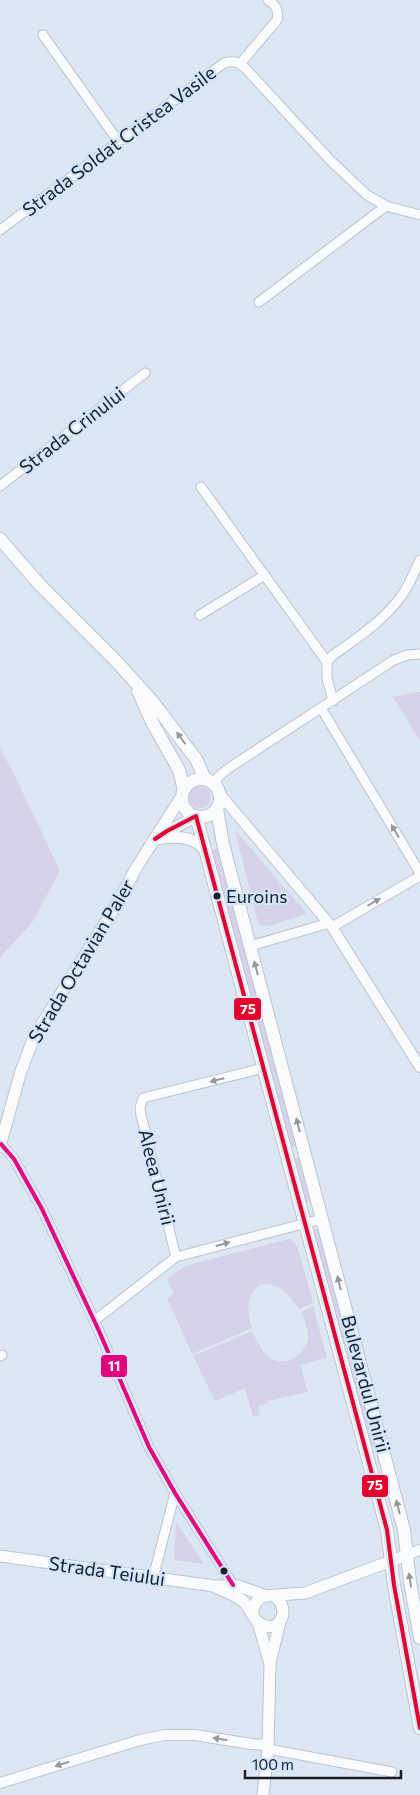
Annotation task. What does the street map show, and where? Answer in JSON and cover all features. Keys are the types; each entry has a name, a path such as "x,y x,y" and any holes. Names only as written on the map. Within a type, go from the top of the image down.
{"main road":[{"path":"0,540 40,585 117,662 152,701 200,765 220,798 217,809 208,816 196,816 175,826 155,839"},
{"path":"134,682 153,724 179,770 185,809 196,816"},
{"path":"183,793 192,781 213,785"},
{"name":"Strada Octavian Paler","path":"0,1145 21,1071 34,1037 183,793"},
{"name":"Bulevardul Unirii","path":"217,809 223,844 402,1522 420,1638"},
{"name":"Bulevardul Unirii","path":"196,816 387,1530 395,1593 420,1728"},
{"path":"155,839 172,836 182,837 196,842 205,849"},
{"path":"270,1663 253,1610 256,1601 270,1596 305,1594 407,1555"},
{"name":"Strada Teiului","path":"0,1556 214,1586"},
{"path":"214,1586 233,1585 249,1589 277,1598 283,1605 282,1618 270,1663 268,1747 263,1795"},
{"path":"214,1586 242,1601 256,1619 266,1626 271,1626 282,1618 305,1594"}],"street":[{"path":"240,64 277,20 278,12 276,7 268,0"},
{"path":"42,35 118,141"},
{"name":"Strada Soldat Cristea Vasile","path":"0,230 224,63 233,61 240,64 346,177 367,195 386,206 420,214"},
{"path":"259,302 386,206"},
{"name":"Strada Crinului","path":"0,486 145,373"},
{"path":"200,486 327,662 327,678 333,701"},
{"path":"327,662 386,614 402,595 420,560"},
{"path":"200,615 265,575"},
{"path":"420,654 408,655 394,660 229,768 219,776 213,785 330,925 420,1067"},
{"path":"250,946 330,925 420,874 321,708"},
{"name":"Aleea Unirii","path":"176,1257 141,1115 141,1105 144,1098 264,1068"},
{"path":"0,1145 14,1159 33,1191 99,1331 146,1441 175,1493 233,1585"},
{"path":"286,1154 304,1149"},
{"path":"94,1321 176,1257 322,1219"},
{"path":"153,1578 175,1493"},
{"path":"407,1555 420,1550"},
{"path":"0,1783 140,1740 164,1735 186,1734 268,1747 392,1772"}],"shaded area":[{"path":"420,692 420,741 393,697"},
{"path":"0,749 60,871 33,921 0,958"},
{"path":"200,786 208,789 211,797 208,805 200,808 192,805 189,797 192,789"},
{"path":"235,830 307,914 268,926 261,926 258,923"},
{"path":"218,848 296,1147 291,1147 212,850"},
{"path":"296,1158 300,1159 312,1201 305,1203 294,1162"},
{"path":"318,1229 397,1524 377,1454 368,1439 313,1231"},
{"path":"289,1239 295,1243 298,1249 313,1303 299,1309 283,1290 272,1285 260,1285 252,1294 248,1305 252,1328 192,1354 167,1298 174,1294 167,1279 182,1268 193,1264"},
{"path":"313,1306 327,1358 300,1365 308,1392 267,1401 268,1403 258,1406 260,1415 253,1417 245,1388 215,1401 193,1356 252,1331 261,1349 269,1357 282,1361 295,1358 305,1348 307,1342 308,1332 301,1312"},
{"path":"176,1522 204,1564 174,1560"}],"transit line":[{"name":"75","path":"155,839 196,816 387,1530 394,1585 420,1728"},
{"name":"11","path":"1,1144 14,1159 42,1209 99,1331 149,1447 175,1493 233,1585"}],"place":[{"name":"Euroins","path":"217,896"}]}
